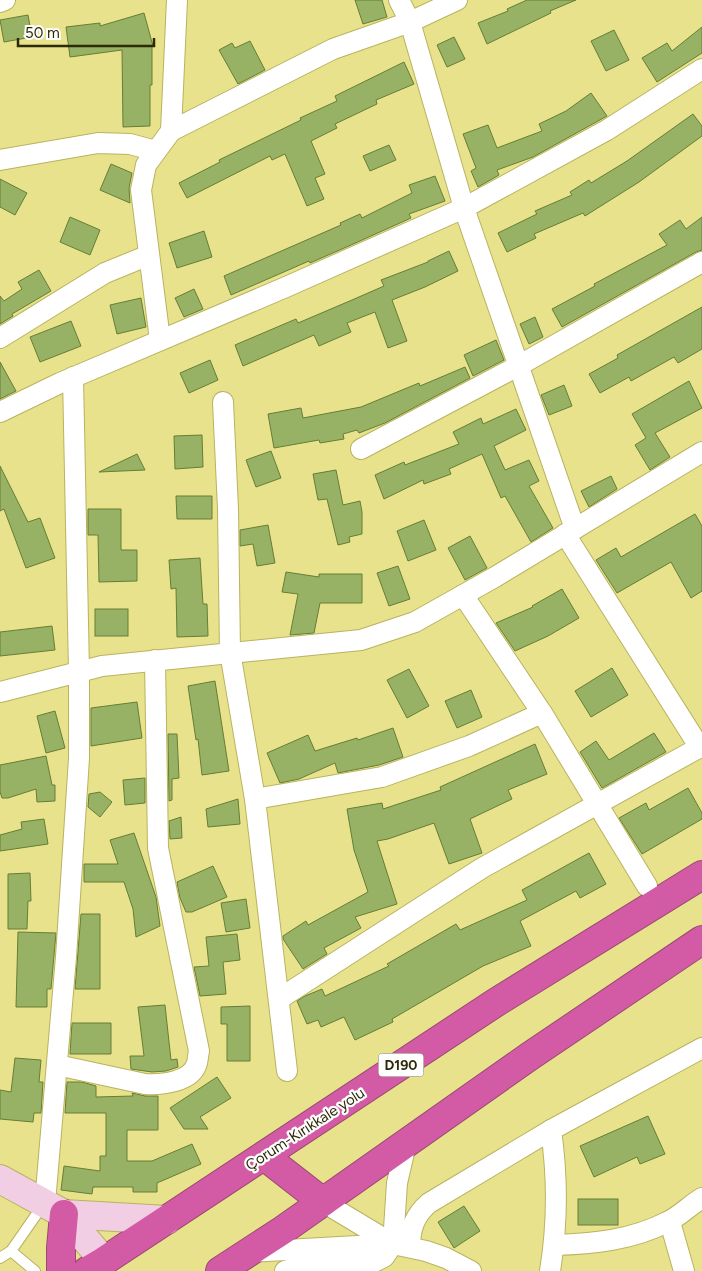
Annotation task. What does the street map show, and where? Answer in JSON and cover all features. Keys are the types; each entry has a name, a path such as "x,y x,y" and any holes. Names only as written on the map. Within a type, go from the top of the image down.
{"highway":[{"name":"Çorum-Kırıkkale yolu","path":"101,1268 167,1220 495,1003 702,875"},
{"path":"220,1271 323,1202 530,1056 702,940"},
{"path":"264,1156 323,1202"},
{"path":"55,1208 61,1248 61,1271"}],"street":[{"path":"0,2 5,0"},
{"path":"171,131 177,0"},
{"path":"279,999 482,868 701,747 570,532 518,366 464,208 410,22 399,0"},
{"path":"160,340 141,190 146,165 171,131 333,49 410,22 457,0"},
{"path":"0,412 72,377 464,208 607,130 702,69"},
{"path":"0,160 98,143 130,144 156,151"},
{"path":"0,338 105,273 149,254"},
{"path":"361,448 518,366 702,262"},
{"path":"72,377 79,672 79,758 57,1066 55,1208 101,1268"},
{"path":"223,402 228,509 230,652 255,799 287,1071"},
{"path":"0,692 102,666 361,640 415,622 570,532 702,452"},
{"path":"463,595 542,713 647,886"},
{"path":"57,1066 157,1085 186,1076 197,1064 198,1051 158,848 156,660"},
{"path":"255,799 382,777 468,746 542,713"},
{"path":"285,1271 294,1268 372,1263 384,1257 401,1246 417,1216 429,1203 551,1130 702,1048"},
{"path":"550,1271 557,1214 557,1184 551,1130"},
{"path":"401,1246 397,1183 406,1144"},
{"path":"0,1179 55,1208 167,1220"},
{"path":"554,1245 607,1242 642,1232 670,1222 702,1198"},
{"path":"323,1202 401,1246 446,1258 471,1271"},
{"path":"670,1222 684,1271"},
{"path":"249,1252 401,1246"}],"lane":[{"path":"0,1258 11,1251 55,1208"},
{"path":"11,1251 35,1271"}],"building":[{"path":"355,0 382,0 387,17 363,24"},
{"path":"527,0 576,0 550,11 551,13 487,44 478,23 508,11 507,9"},
{"path":"144,13 153,46 152,85 150,85 150,126 123,127 122,50 70,57 66,27 100,23 100,26"},
{"path":"28,15 32,37 4,42 0,20"},
{"path":"702,27 702,53 657,82 642,58 667,43 672,51"},
{"path":"614,30 629,60 606,71 591,41"},
{"path":"454,37 465,59 447,67 437,45"},
{"path":"250,41 265,70 238,84 219,50 232,43 235,48"},
{"path":"404,62 414,84 376,100 377,104 335,124 337,128 311,141 325,174 315,178 324,199 307,206 285,154 272,160 270,156 187,198 179,183 220,162 219,160 337,101 335,96"},
{"path":"591,93 607,116 533,157 497,170 499,175 478,187 471,171 476,168 463,134 488,125 497,148 542,131 539,124 566,111"},
{"path":"693,114 702,126 702,136 639,182 585,216 583,213 534,234 536,238 507,252 498,233 537,214 535,211 572,195 570,192 589,180 591,183 627,161"},
{"path":"389,145 396,160 370,171 363,156"},
{"path":"111,164 132,173 129,188 130,203 100,190"},
{"path":"435,176 445,201 409,214 411,218 310,263 309,261 231,295 224,276 341,225 340,223 360,214 362,218 412,193 409,185"},
{"path":"0,179 27,193 15,215 0,207"},
{"path":"70,217 100,230 90,255 60,242"},
{"path":"702,217 702,250 562,327 552,309 667,245 659,234 680,220 686,229"},
{"path":"204,231 212,257 177,268 169,243"},
{"path":"449,251 458,271 392,300 407,341 388,348 375,312 347,323 351,332 319,346 314,335 243,366 235,345 296,319 298,323 384,286 381,280 428,262"},
{"path":"39,270 51,291 12,314 13,316 0,324 0,296 4,301 22,289 18,282"},
{"path":"194,289 203,309 184,317 175,298"},
{"path":"141,298 146,327 117,334 110,305"},
{"path":"702,307 702,349 678,363 674,357 631,381 629,377 600,393 589,374 618,358 617,355"},
{"path":"535,317 543,337 529,344 520,324"},
{"path":"71,321 81,346 40,362 30,337"},
{"path":"496,340 504,360 473,376 464,355"},
{"path":"210,360 218,380 189,393 180,373"},
{"path":"0,362 16,391 0,399"},
{"path":"465,367 470,378 385,423 359,433 357,430 343,434 344,439 320,443 319,440 274,448 268,414 301,408 303,418 361,407 419,383 420,386"},
{"path":"689,381 702,408 655,433 670,457 650,470 635,445 646,438 632,414"},
{"path":"564,385 572,406 549,415 541,395"},
{"path":"516,409 526,430 494,446 505,470 529,460 539,481 529,486 553,528 531,542 505,496 501,498 482,454 449,469 451,474 424,484 423,480 384,499 375,475 404,462 405,465 459,444 453,432 481,418 483,424"},
{"path":"202,435 203,467 175,469 174,436"},
{"path":"271,451 281,478 256,487 246,460"},
{"path":"137,454 145,470 99,472"},
{"path":"0,466 28,522 40,518 55,558 26,568 4,509 0,511"},
{"path":"336,470 343,505 360,501 362,512 362,534 349,537 350,542 338,545 327,499 318,500 313,474"},
{"path":"611,476 617,489 589,507 581,491"},
{"path":"176,496 212,496 212,519 177,519"},
{"path":"88,509 121,509 121,550 137,550 137,581 99,582 98,535 88,535"},
{"path":"695,514 702,526 702,591 691,598 671,562 617,593 596,560 616,548 621,557"},
{"path":"424,520 436,550 408,561 397,531"},
{"path":"268,525 275,563 257,566 253,544 240,546 240,530"},
{"path":"470,536 487,568 465,580 448,548"},
{"path":"200,558 203,604 207,604 208,636 177,637 176,588 171,589 169,560"},
{"path":"398,566 410,599 389,606 377,573"},
{"path":"286,572 319,577 319,574 362,574 362,603 320,603 314,633 290,635 298,594 282,592"},
{"path":"562,589 579,618 548,636 515,651 496,623 533,607"},
{"path":"95,609 128,609 128,636 95,636"},
{"path":"52,626 55,650 0,656 0,632"},
{"path":"612,668 628,695 591,717 575,691"},
{"path":"409,669 429,706 407,718 387,680"},
{"path":"215,681 229,771 202,775 198,739 196,740 188,686"},
{"path":"471,690 482,717 457,728 445,701"},
{"path":"137,702 142,738 91,746 91,708"},
{"path":"55,711 65,748 46,753 37,716"},
{"path":"393,728 403,757 379,765 338,773 335,763 299,779 280,783 267,753 308,735 315,751 357,738 358,740"},
{"path":"654,733 666,752 602,788 580,752 596,741 609,760"},
{"path":"168,734 177,734 179,778 172,779 172,800 169,801"},
{"path":"535,744 547,774 508,790 512,799 470,819 482,853 449,864 434,823 377,841 397,904 355,917 361,928 324,948 327,954 303,969 283,939 283,936 306,921 308,925 368,892 354,850 347,809 382,803 383,809 441,790 440,787"},
{"path":"46,756 52,785 55,785 55,801 37,802 36,789 8,798 2,798 0,792 0,765"},
{"path":"145,778 145,803 125,805 123,780"},
{"path":"688,788 702,813 702,819 642,854 619,818 646,803 649,810"},
{"path":"100,792 112,802 100,817 88,807 89,794"},
{"path":"238,799 240,824 208,827 206,809"},
{"path":"181,817 182,838 170,839 169,821"},
{"path":"44,819 48,844 0,851 0,835 22,829 21,822"},
{"path":"134,833 156,897 160,926 136,937 133,909 124,882 84,882 84,864 118,864 110,840"},
{"path":"589,853 606,884 580,898 576,891 520,921 531,946 483,966 392,1019 393,1022 355,1040 344,1017 321,1027 318,1020 307,1024 297,1001 305,996 322,989 325,996 389,966 387,964 456,924 460,930 527,900 522,890"},
{"path":"213,866 227,897 192,912 186,912 180,898 177,882"},
{"path":"30,873 31,901 28,901 27,929 8,929 8,874"},
{"path":"246,899 250,928 226,932 221,903"},
{"path":"81,914 100,914 100,989 75,989"},
{"path":"18,932 56,933 51,989 47,989 47,1007 16,1007"},
{"path":"237,934 240,960 223,962 226,994 200,996 194,967 209,966 206,937"},
{"path":"165,1005 171,1060 177,1059 178,1067 166,1071 152,1072 131,1069 130,1056 144,1056 138,1007"},
{"path":"250,1006 250,1061 227,1061 227,1024 221,1024 221,1007"},
{"path":"72,1023 111,1023 111,1054 70,1054"},
{"path":"15,1058 41,1060 39,1082 43,1082 41,1113 34,1113 33,1122 0,1119 0,1090 11,1092"},
{"path":"217,1077 231,1098 200,1117 208,1129 184,1129 170,1108"},
{"path":"67,1082 82,1082 96,1086 96,1097 133,1096 132,1093 158,1096 158,1130 127,1130 127,1161 152,1161 192,1144 201,1164 157,1183 157,1192 133,1192 133,1187 93,1187 92,1194 61,1190 64,1166 100,1171 100,1156 106,1156 106,1113 65,1113"},
{"path":"648,1116 665,1154 640,1164 637,1157 594,1177 580,1146"},
{"path":"578,1199 618,1199 618,1225 578,1225"},
{"path":"464,1206 480,1231 454,1248 438,1222"}]}
